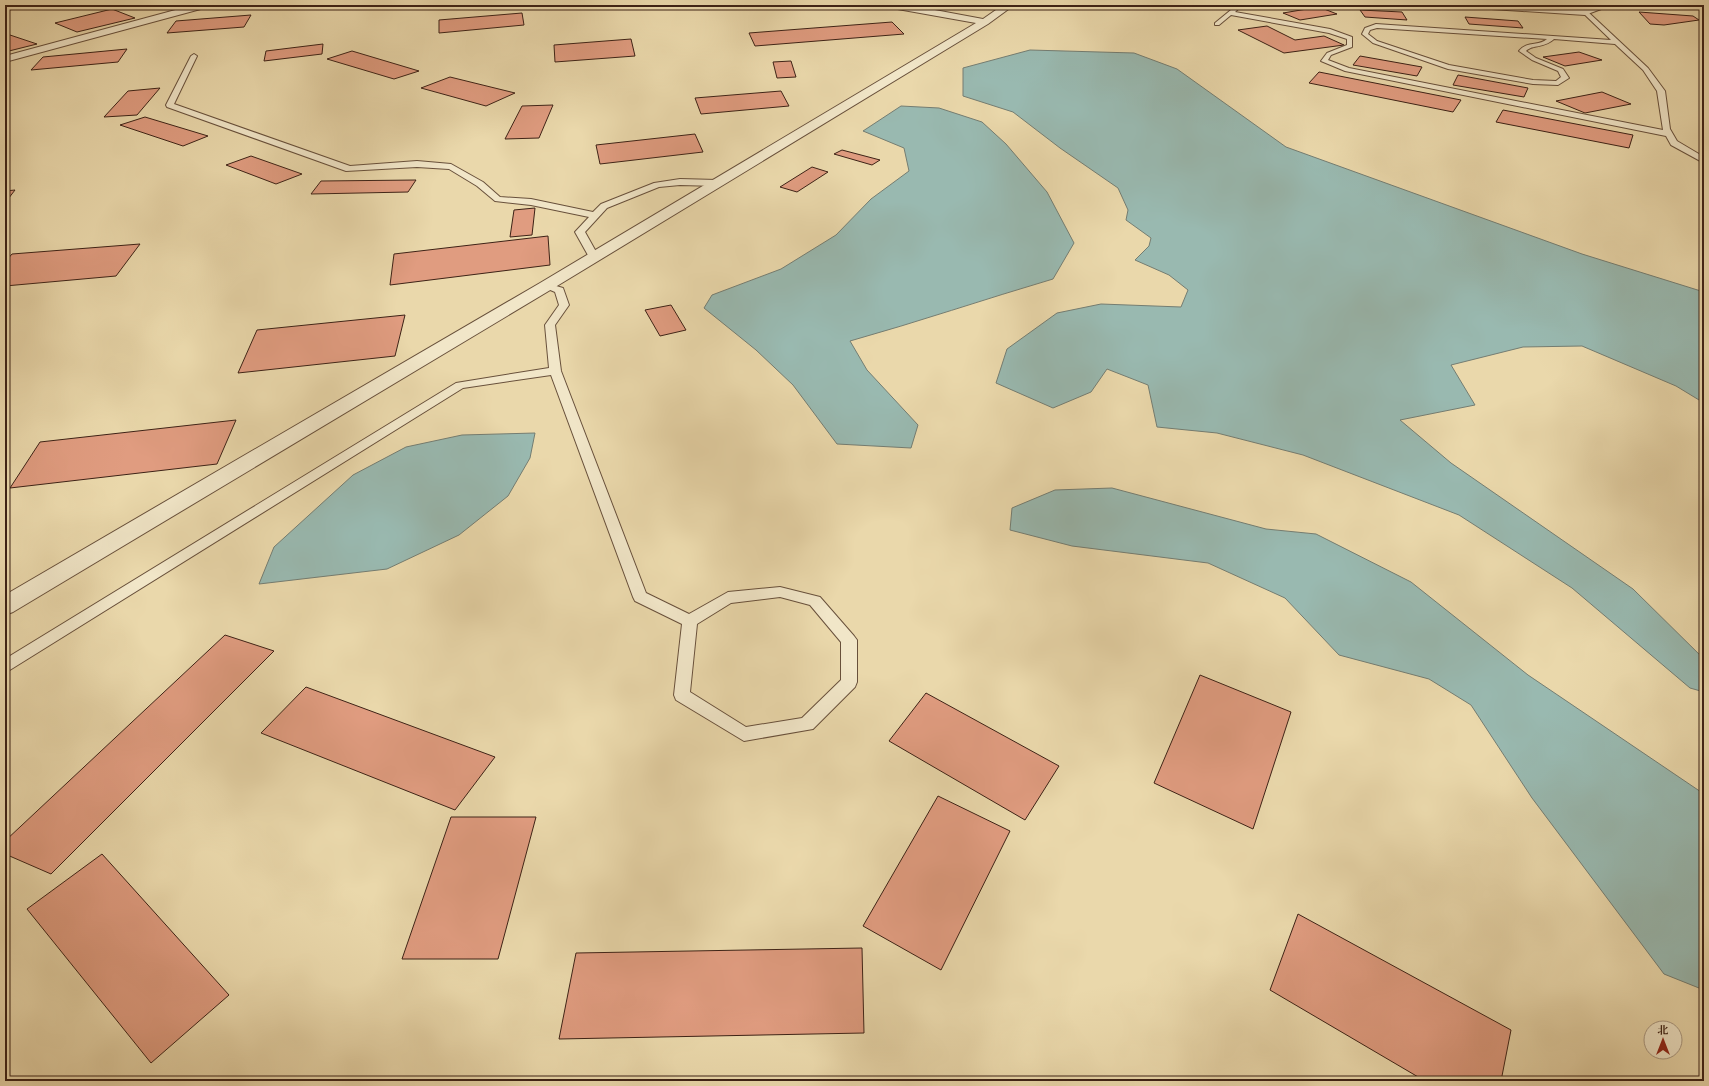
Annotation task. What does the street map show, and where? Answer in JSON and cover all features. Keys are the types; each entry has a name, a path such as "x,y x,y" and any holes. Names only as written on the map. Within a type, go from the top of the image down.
{"street":[{"path":"5,59 205,5"},
{"path":"892,5 985,22"},
{"path":"5,606 546,286 985,22 1009,5"},
{"path":"1476,5 1585,12 1607,5"}],"lane":[{"path":"1217,24 1238,5"},
{"path":"1230,12 1330,31 1350,38 1350,46 1329,54 1324,62 1347,70 1669,134"},
{"path":"1585,12 1646,69 1661,91 1666,128 1674,143 1704,162"},
{"path":"1553,38 1545,44 1526,46 1522,51 1534,59 1561,70 1565,78 1558,83 1526,81 1448,67 1375,42 1365,34 1367,29 1376,26 1617,42"},
{"path":"194,56 170,105 349,169 417,164 451,167 480,184 498,198 531,202 595,215"},
{"path":"594,257 580,232 604,206 657,185 680,182 717,183"},
{"path":"546,286 559,290 564,305 550,325 555,371 640,596 690,621"},
{"path":"5,666 460,385 555,371"},
{"path":"780,592 815,601 849,640 849,682 807,724 744,734 682,695 690,621 728,598 780,592"}],"water":[{"path":"1030,50 1134,53 1177,69 1286,147 1582,254 1704,292 1704,403 1676,386 1582,346 1523,347 1451,365 1475,405 1400,420 1451,463 1633,589 1704,659 1704,692 1690,688 1572,588 1459,515 1303,455 1217,433 1157,427 1148,385 1107,369 1091,392 1053,408 996,383 1007,349 1057,313 1101,304 1181,307 1188,290 1169,275 1135,260 1149,246 1151,238 1126,220 1128,210 1118,188 1060,148 1013,112 963,96 963,68"},
{"path":"901,106 939,108 982,122 1006,144 1047,192 1074,243 1053,279 850,341 867,370 918,425 911,448 837,444 793,385 756,350 704,308 712,295 781,269 836,235 871,199 909,171 904,148 863,131"},
{"path":"535,433 530,458 508,496 459,535 387,569 259,584 274,547 353,475 406,447 462,435"},
{"path":"1112,488 1266,529 1316,534 1411,582 1528,675 1704,794 1704,990 1664,974 1532,798 1471,705 1429,679 1339,655 1285,598 1208,563 1072,546 1010,530 1012,508 1055,490"}],"building":[{"path":"9,5 47,5 8,10"},
{"path":"1319,7 1337,14 1300,20 1283,13"},
{"path":"112,9 135,18 77,32 55,23"},
{"path":"1360,10 1402,12 1407,20 1365,17"},
{"path":"1639,12 1693,16 1699,20 1664,25 1650,24"},
{"path":"522,13 524,25 439,33 439,20"},
{"path":"251,15 244,27 167,33 176,21"},
{"path":"1465,17 1518,21 1523,28 1469,24"},
{"path":"892,22 904,34 755,46 749,33"},
{"path":"1267,26 1295,40 1324,36 1344,45 1284,53 1238,30"},
{"path":"10,35 37,44 5,52 5,36"},
{"path":"631,39 635,56 555,62 554,45"},
{"path":"323,44 322,54 264,61 266,51"},
{"path":"127,49 118,62 31,70 43,57"},
{"path":"352,51 419,71 394,79 327,59"},
{"path":"1579,52 1602,60 1565,66 1543,57"},
{"path":"1360,56 1422,67 1417,76 1353,65"},
{"path":"791,61 796,77 777,78 773,62"},
{"path":"1319,72 1461,100 1453,112 1309,83"},
{"path":"1458,75 1528,88 1524,97 1453,85"},
{"path":"450,77 515,93 486,106 421,88"},
{"path":"160,88 137,115 104,117 128,91"},
{"path":"781,91 789,106 701,114 695,98"},
{"path":"1602,92 1631,104 1585,113 1556,101"},
{"path":"553,105 539,138 505,139 522,106"},
{"path":"1503,110 1633,135 1629,148 1496,122"},
{"path":"145,117 208,136 183,146 120,125"},
{"path":"695,134 703,152 600,164 596,145"},
{"path":"842,150 880,160 872,165 834,154"},
{"path":"251,156 302,174 276,184 226,165"},
{"path":"812,167 828,172 797,192 780,187"},
{"path":"416,180 408,192 311,194 321,181"},
{"path":"15,190 5,203 5,191"},
{"path":"535,208 532,235 510,237 514,210"},
{"path":"548,236 550,265 390,285 394,254"},
{"path":"140,244 116,276 5,286 5,262 12,254"},
{"path":"671,305 686,330 660,336 645,310"},
{"path":"405,315 395,356 238,373 257,330"},
{"path":"236,420 217,464 10,488 40,442"},
{"path":"225,635 274,651 51,874 5,854 5,841"},
{"path":"1200,675 1291,712 1253,829 1154,783"},
{"path":"306,687 495,757 455,810 261,733"},
{"path":"926,693 1059,766 1025,820 889,741"},
{"path":"938,796 1010,831 941,970 863,926"},
{"path":"451,817 536,817 498,959 402,959"},
{"path":"102,854 229,995 151,1063 27,909"},
{"path":"1298,914 1511,1030 1501,1081 1425,1081 1270,990"},
{"path":"862,948 864,1033 559,1039 576,953"}]}
